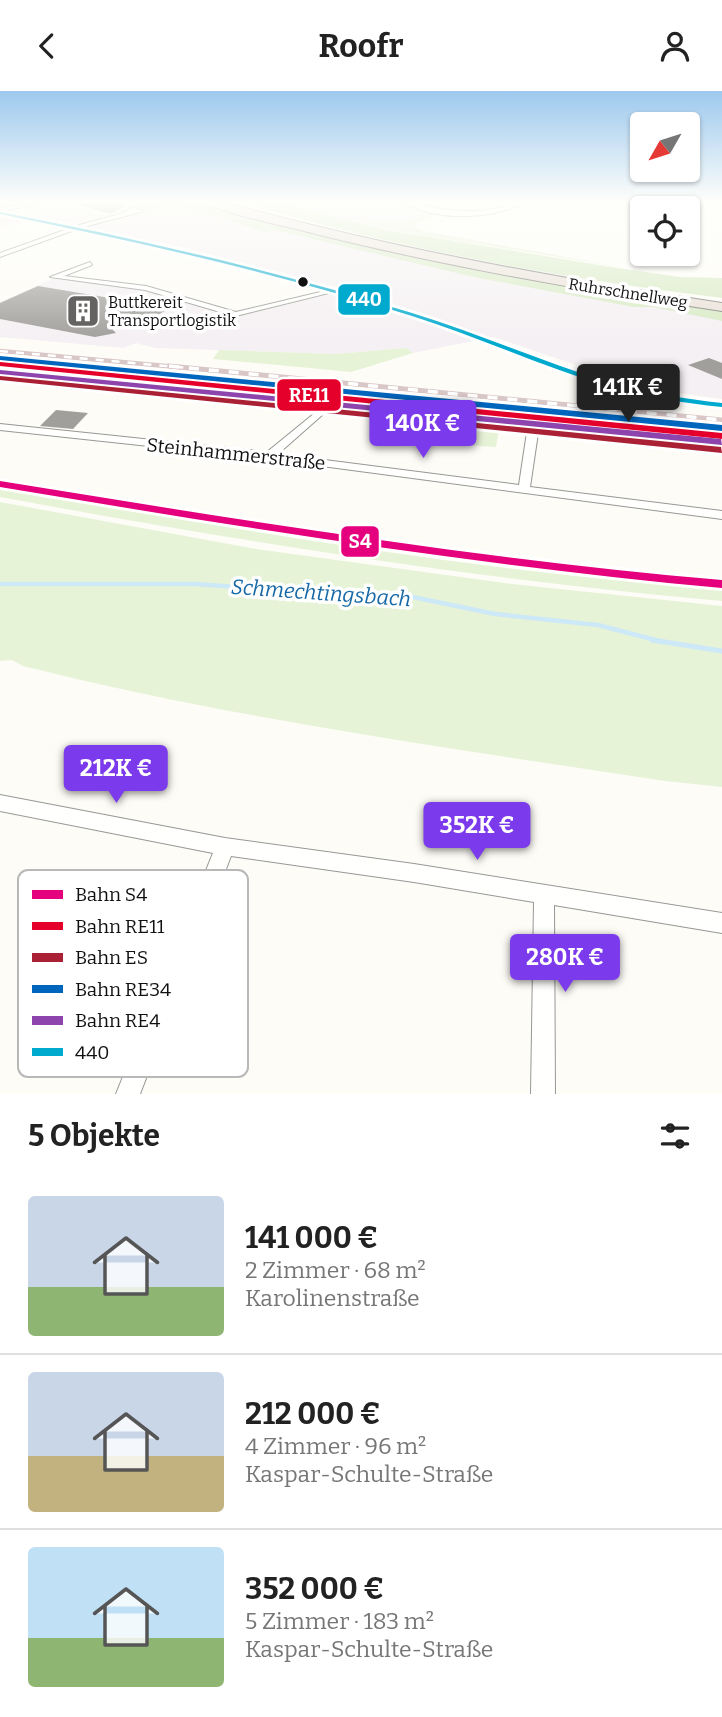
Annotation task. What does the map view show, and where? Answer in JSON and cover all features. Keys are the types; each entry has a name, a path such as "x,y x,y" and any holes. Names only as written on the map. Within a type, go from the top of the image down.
{"highway":[{"name":"Ruhrschnellweg","path":"392,248 467,264 722,304"},
{"name":"Ruhrschnellweg","path":"412,248 722,304"}],"street":[{"path":"0,255 20,248"},
{"path":"172,248 333,291 454,328 612,385 659,396 722,405"},
{"path":"45,280 90,264"},
{"path":"54,277 146,288 235,314"},
{"path":"212,320 333,291"},
{"path":"269,456 327,407 673,445 722,446"},
{"name":"Steinhammerstraße","path":"0,427 269,456 722,515"},
{"path":"524,490 533,429"},
{"path":"0,803 225,847 544,893 722,923"},
{"path":"216,870 225,847"},
{"path":"543,1094 544,893"},
{"path":"128,1094 135,1077"}],"shaded area":[{"path":"184,248 380,248 559,285 722,311 722,399 643,388 494,337 413,353 406,348 336,354 156,348 136,343 124,348 0,337 0,302 54,278 147,291 233,318 342,291"}],"green space":[{"path":"350,248 380,248 559,285 722,311 722,321 653,307 634,307 474,277"},
{"path":"420,248 495,248 680,277 722,278 722,298 600,281"},
{"path":"501,248 516,248 626,268"},
{"path":"406,348 413,353 351,372 213,359 219,350 336,354"},
{"path":"472,426 499,429 496,447 464,445 473,432"},
{"path":"0,489 450,561 631,582 722,589 722,601 541,582 360,558 0,497"},
{"path":"0,502 256,549 512,584 722,606 722,787 665,781 342,731 182,702 23,666 12,660 0,661"}],"building":[{"name":"Buttkereit Transportlogistik","path":"38,286 170,308 154,317 137,314 111,328 116,333 95,337 0,319 0,303"},
{"path":"709,358 722,363 722,379 688,365"},
{"path":"56,410 88,413 73,429 40,426"}],"waterway":[{"name":"Schmechtingsbach","path":"0,584 195,584 361,596 385,593 495,614 598,625 660,641"},
{"name":"Schmechtingsbach","path":"652,640 660,641"},
{"name":"Schmechtingsbach","path":"660,641 722,651"}],"railway":[{"path":"0,351 188,368"},
{"path":"169,366 722,420"}],"rail line":[{"name":"RE34","path":"0,358 722,428"},
{"name":"RE11","path":"0,364 722,436"},
{"name":"RE4","path":"0,372 721,442"},
{"name":"ES","path":"0,378 721,450"},
{"name":"S4","path":"0,484 450,554 722,584"}],"transit line":[{"name":"440","path":"166,248 366,300 612,385 722,405"}],"place":[{"name":"Buttkereit Transportlogistik","path":"83,311"}]}
